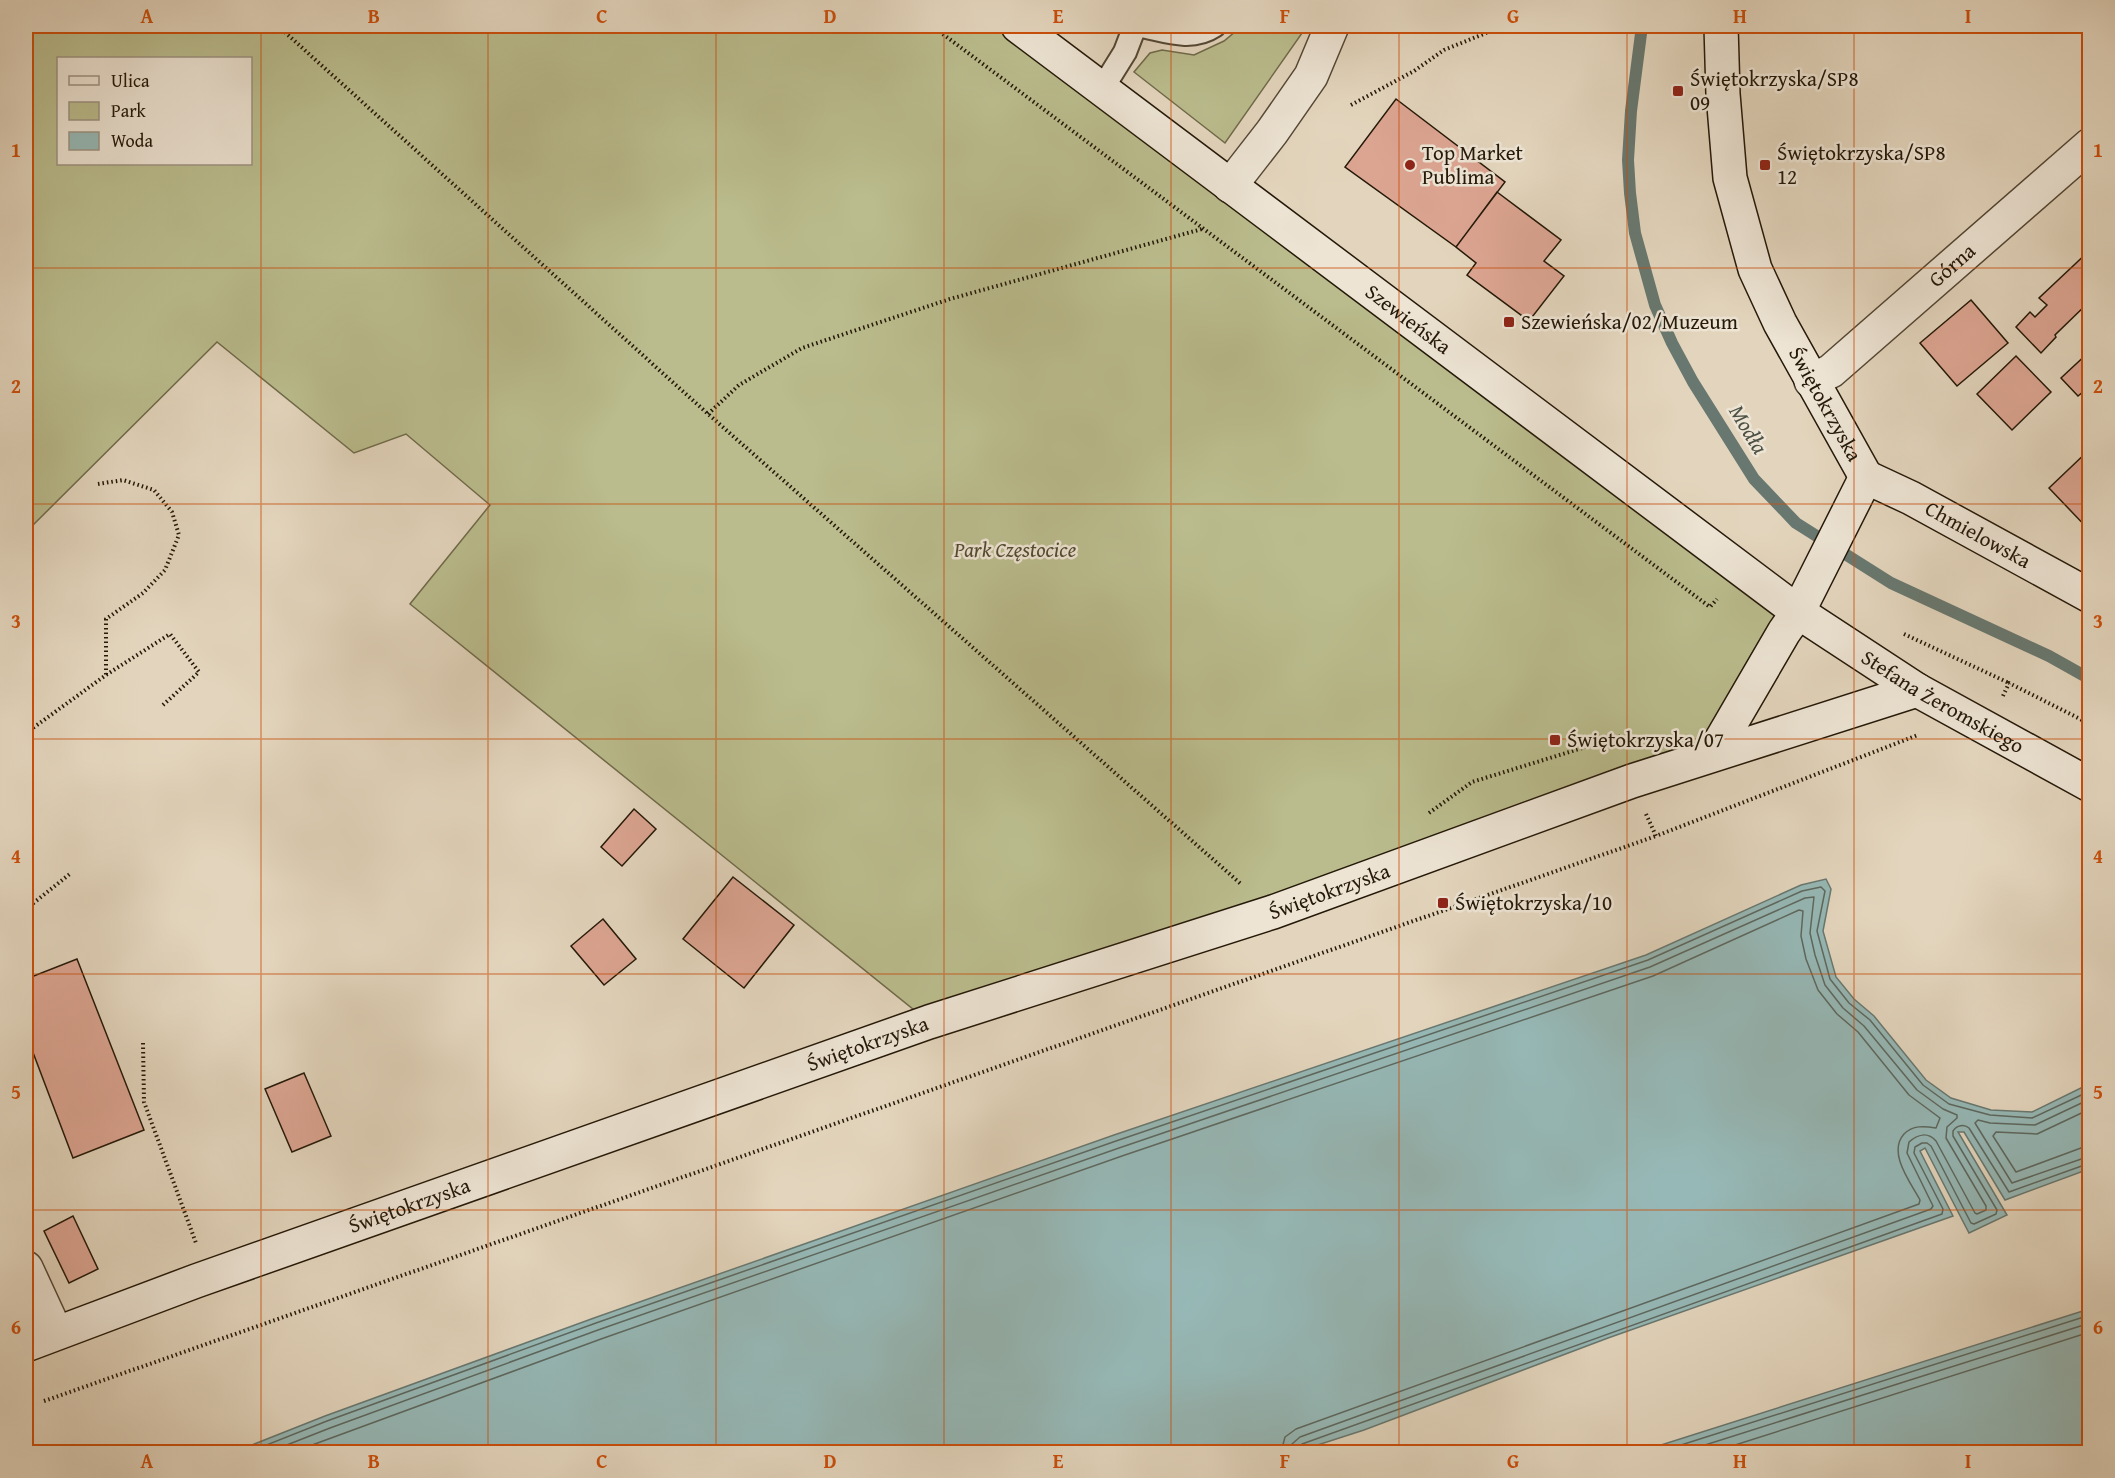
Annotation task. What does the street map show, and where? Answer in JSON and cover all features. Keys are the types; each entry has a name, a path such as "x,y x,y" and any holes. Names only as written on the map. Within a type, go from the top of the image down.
{"street":[{"name":"Szewieńska","path":"1018,26 1798,612"},
{"path":"1230,186 1272,132 1311,76 1332,26"},
{"name":"Świętokrzyska","path":"1713,754 1798,612 1866,477 1780,323 1755,269 1730,178 1720,26"},
{"name":"Górna","path":"1811,381 1831,371 2090,145"},
{"name":"Chmielowska","path":"1866,477 1911,498 2090,596"},
{"name":"Stefana Żeromskiego","path":"1798,612 1917,690 2090,785"},
{"name":"Świętokrzyska","path":"26,1345 208,1277 929,1022 1273,912 1420,857 1713,754 1917,690"},
{"path":"26,1268 56,1333"}],"lane":[{"path":"1102,89 1125,52 1135,26"},
{"path":"1142,26 1181,34 1204,32 1214,26"}],"path":[{"path":"278,26 708,414 1273,912"},
{"path":"932,26 1710,607 1741,571"},
{"path":"1351,105 1414,72 1444,50 1486,33 1492,26"},
{"path":"708,414 739,385 802,348 950,298 1203,229"},
{"path":"98,484 123,480 154,490 172,512 179,535 165,570 143,593 106,618 106,675"},
{"path":"1896,630 2009,683"},
{"path":"26,733 106,675 170,634 199,672 163,705"},
{"path":"44,1401 1656,836"},
{"path":"26,909 71,873"},
{"path":"143,1043 144,1102 208,1277"}],"green space":[{"name":"Park Częstocice","path":"26,26 1018,26 1798,612 1713,754 929,1022 410,604 490,505 406,434 354,453 217,342 26,532"},
{"path":"1242,26 1307,26 1225,143 1134,72 1150,53 1162,50 1194,55 1224,41"}],"water":[{"path":"1826,879 1831,889 1823,931 1836,977 1854,999 1874,1016 1926,1080 1951,1098 1991,1110 2032,1112 2089,1084 2089,1169 2005,1200 1964,1132 1958,1132 2007,1215 1969,1233 1925,1148 1920,1151 1953,1216 1608,1338 1364,1430 1296,1452 238,1452 325,1416 594,1318 1114,1135 1646,955 1801,885"},
{"path":"2089,1309 2089,1452 1639,1452"}],"building":[{"path":"1396,99 1505,182 1456,247 1345,167"},
{"path":"1497,192 1561,240 1544,261 1564,276 1529,321 1467,275 1476,263 1456,247"},
{"path":"2090,250 2090,301 2055,335 2056,337 2041,353 2016,327 2030,312 2035,317 2047,305 2039,298"},
{"path":"1971,300 2008,343 1957,386 1920,343"},
{"path":"2090,351 2090,386 2078,396 2061,378"},
{"path":"2016,356 2051,392 2012,430 1977,394"},
{"path":"2090,449 2090,531 2049,488"},
{"path":"26,687 31,695 26,699"},
{"path":"634,809 656,829 622,866 601,847"},
{"path":"733,877 794,925 744,988 683,939"},
{"path":"603,919 636,959 604,985 571,946"},
{"path":"77,959 144,1130 73,1158 26,1034 26,979"},
{"path":"304,1073 331,1136 292,1152 265,1089"},
{"path":"73,1216 98,1269 69,1283 44,1231"}],"waterway":[{"name":"Modła","path":"1642,26 1631,111 1628,160 1635,233 1655,305 1672,343 1693,382 1754,479 1796,523 1891,583 2049,656 2090,679"}],"place":[{"name":"Świętokrzyska/SP8 09","path":"1678,91"},
{"name":"Top Market Publima","path":"1410,165"},
{"name":"Świętokrzyska/SP8 12","path":"1765,165"},
{"name":"Szewieńska/02/Muzeum","path":"1509,322"},
{"name":"Świętokrzyska/07","path":"1555,740"},
{"name":"Świętokrzyska/10","path":"1443,903"}]}
